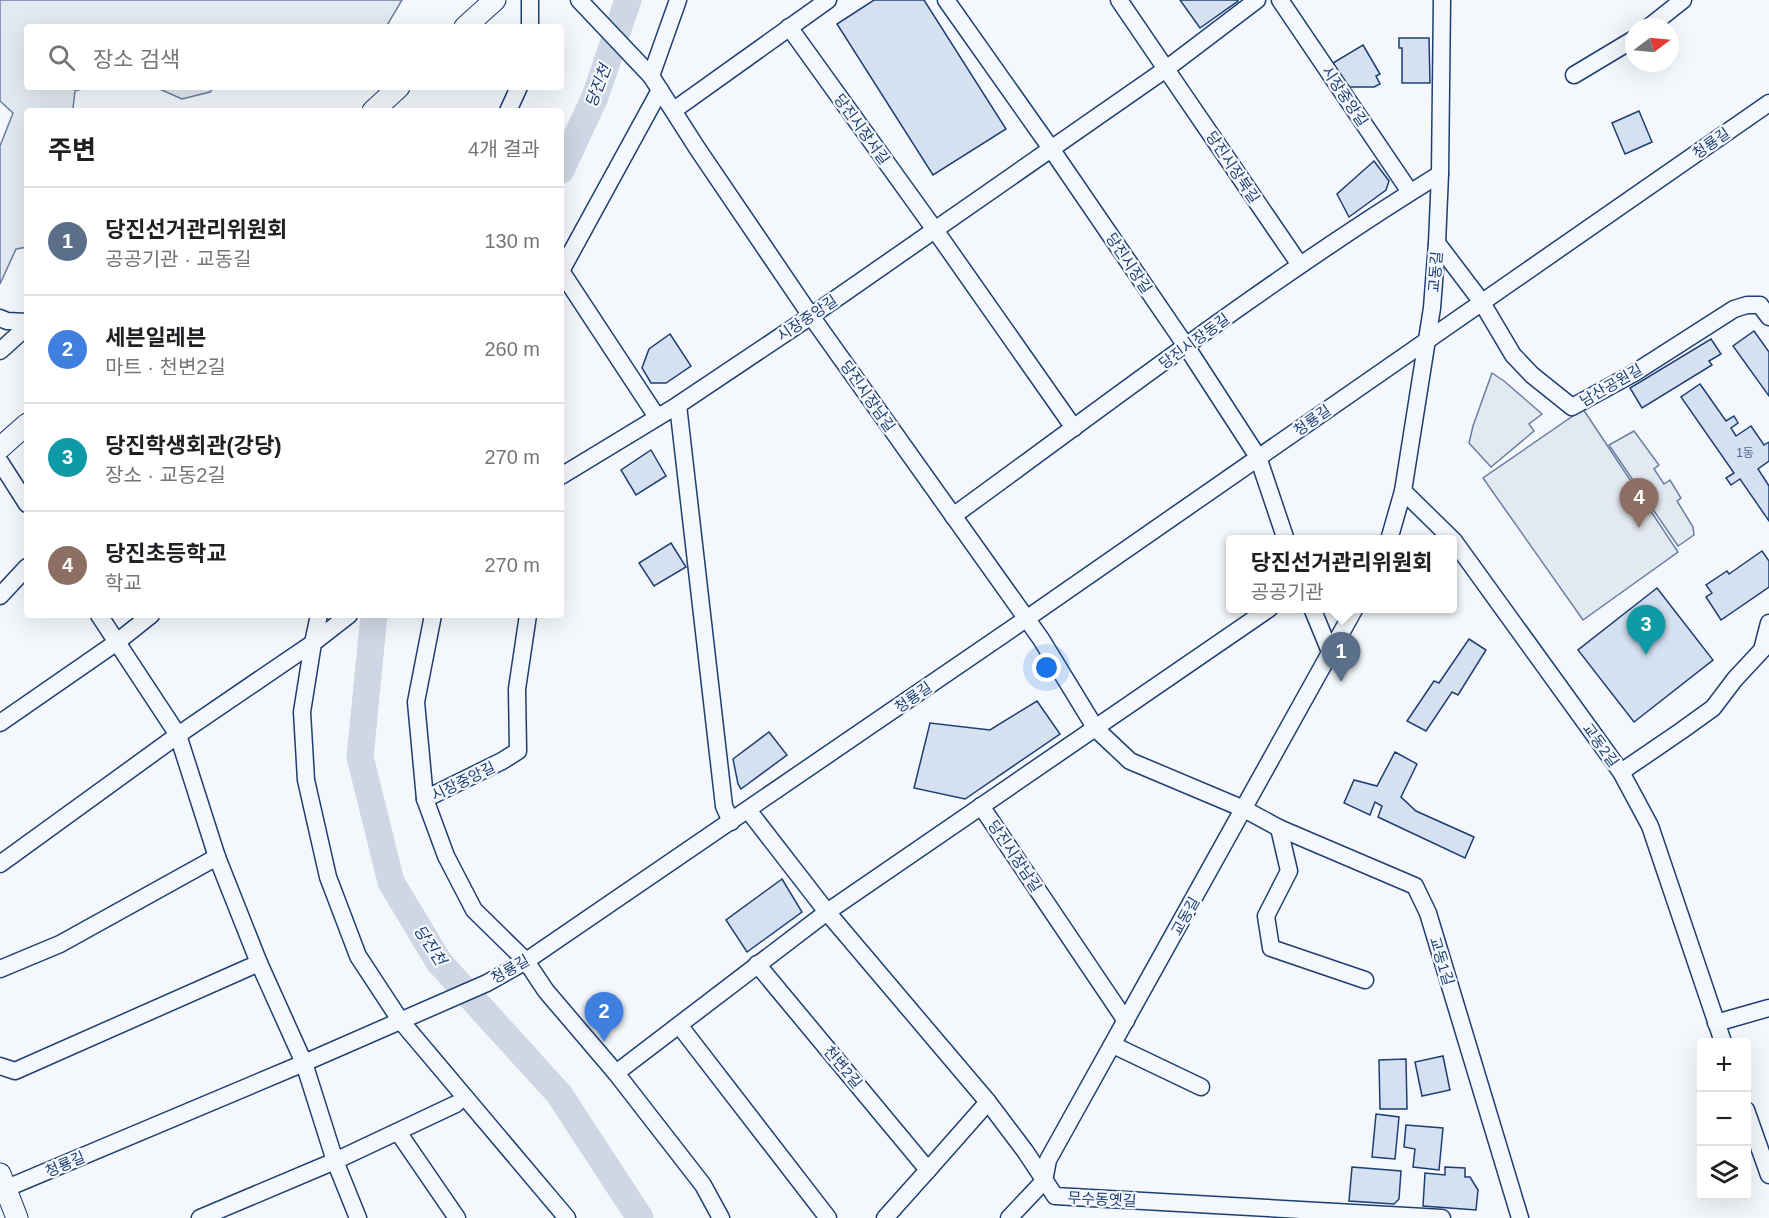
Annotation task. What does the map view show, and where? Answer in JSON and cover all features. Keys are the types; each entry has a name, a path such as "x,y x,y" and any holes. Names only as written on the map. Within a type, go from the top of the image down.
{"main road":[{"path":"468,24 495,0"},
{"path":"376,108 396,90"},
{"path":"0,448 24,427"},
{"path":"2,1185 17,1218"}],"street":[{"path":"530,0 530,24"},
{"name":"당진시장남길","path":"579,0 650,77 674,110 697,148 811,316 1041,639 1096,729 1130,761 1244,809"},
{"path":"564,264 650,77 678,0"},
{"path":"674,110 828,0"},
{"name":"당진시장길","path":"946,0 1186,346 1258,457 1284,535"},
{"name":"당진시장북길","path":"1119,0 1300,265"},
{"path":"1052,150 1166,69 1257,0"},
{"name":"시장중앙길","path":"1280,0 1410,192"},
{"name":"교동길","path":"1390,535 1403,490 1432,308 1440,174 1442,0"},
{"path":"1660,18 1683,0"},
{"name":"당진시장서길","path":"789,27 935,230"},
{"path":"1574,75 1625,44"},
{"path":"509,108 518,90"},
{"name":"청룡길","path":"2,1185 304,1063 487,983 526,961 1026,619 1769,103"},
{"name":"시장중앙길","path":"564,474 678,405 1052,150"},
{"name":"당진시장동길","path":"953,516 1300,265 1440,174"},
{"path":"935,230 1074,428"},
{"path":"1437,243 1481,302"},
{"path":"564,276 657,417"},
{"name":"남산공원길","path":"1481,302 1513,355 1532,375 1572,407 1634,373 1734,309 1747,305 1760,305 1769,317"},
{"path":"0,318 7,321 24,322"},
{"path":"0,351 20,333 24,332"},
{"path":"678,405 724,806 731,822"},
{"path":"0,462 24,499"},
{"name":"교동2길","path":"1403,490 1448,535"},
{"name":"교동2길","path":"1457,545 1621,772 1650,826 1722,1038"},
{"path":"0,596 24,570"},
{"name":"당진시장남길","path":"1126,1021 981,806 1264,613"},
{"path":"1314,613 1331,654"},
{"name":"교동길","path":"1009,1218 1044,1180 1048,1160 1353,613"},
{"path":"101,618 178,735 217,857 259,963 304,1063 335,1161 358,1218"},
{"path":"0,723 117,642 146,618"},
{"path":"319,618 302,712 306,780 328,877 358,956 400,1020 567,1218"},
{"path":"0,864 345,618"},
{"path":"425,799 416,702 432,618"},
{"name":"시장중앙길","path":"526,961 474,910 446,856 425,799 518,751 517,689 528,618"},
{"path":"1621,772 1713,708 1735,679 1762,650 1769,623"},
{"path":"616,1073 827,912 981,806"},
{"name":"교동1길","path":"1244,809 1279,828 1415,886 1428,913 1520,1218"},
{"name":"무수동옛길","path":"748,810 827,912 988,1102 1055,1197 1335,1215 1442,1218"},
{"path":"1279,828 1289,872 1266,916 1271,948 1365,980"},
{"path":"0,969 60,944 217,857"},
{"path":"526,961 546,991 616,1073 703,1185 721,1218"},
{"path":"0,1066 15,1071 259,963"},
{"name":"천변2길","path":"758,964 928,1170"},
{"path":"1716,1023 1769,1008"},
{"path":"680,1025 828,1218"},
{"path":"1113,1046 1201,1087"},
{"path":"885,1218 988,1102"},
{"path":"200,1218 335,1161 456,1104"},
{"path":"1751,1124 1769,1175"},
{"path":"398,1132 457,1218"}],"shaded area":[{"path":"0,0 402,0 388,24 24,24 24,90 78,90 75,91 73,108 24,108 24,248 16,249 0,284 0,146 13,113 0,101"},
{"path":"162,90 212,90 210,92 182,99"},
{"path":"1492,373 1542,414 1529,424 1534,431 1491,467 1469,443"},
{"path":"1583,409 1678,552 1583,620 1483,478"},
{"path":"1634,431 1659,465 1654,469 1664,484 1670,480 1681,498 1677,501 1693,527 1694,535 1678,546 1609,445"}],"building":[{"path":"874,0 924,0 1006,129 933,175 837,24"},
{"path":"1180,0 1238,0 1238,1 1200,28"},
{"path":"1399,38 1429,38 1430,83 1402,83 1402,48 1399,48"},
{"path":"1363,45 1380,74 1376,76 1380,84 1374,87 1347,87 1333,63"},
{"path":"1639,111 1652,142 1625,154 1612,123"},
{"path":"1374,161 1389,181 1386,190 1349,217 1337,194"},
{"path":"1754,331 1769,352 1769,396 1733,346"},
{"path":"670,334 691,366 666,383 651,383 642,368 649,349"},
{"path":"1711,339 1721,354 1709,361 1712,365 1642,408 1630,388"},
{"path":"1700,384 1726,421 1734,416 1738,423 1731,428 1736,436 1751,426 1764,445 1769,442 1769,461 1758,469 1769,486 1769,521 1740,479 1731,485 1726,478 1734,473 1681,397"},
{"path":"651,450 666,476 636,495 621,470"},
{"path":"671,543 686,567 654,586 639,563"},
{"path":"1762,551 1769,561 1769,587 1721,620 1706,597 1712,593 1706,585 1727,571 1729,574"},
{"path":"1657,588 1713,660 1634,722 1578,650"},
{"path":"1469,639 1486,650 1458,695 1452,692 1426,731 1407,721 1434,681 1439,683"},
{"path":"1037,701 1060,734 965,799 914,788 930,723 990,730"},
{"path":"769,732 787,755 741,789 733,759"},
{"path":"1395,752 1417,764 1401,797 1416,811 1474,837 1465,858 1378,817 1382,806 1375,802 1370,815 1344,803 1354,780 1377,786"},
{"path":"782,879 802,912 747,952 726,920"},
{"path":"1443,1056 1450,1090 1422,1096 1415,1062"},
{"path":"1406,1059 1407,1109 1380,1109 1379,1060"},
{"path":"1376,1114 1399,1117 1395,1159 1372,1157"},
{"path":"1406,1125 1443,1128 1439,1170 1413,1167 1415,1149 1404,1147"},
{"path":"1352,1167 1401,1171 1399,1199 1394,1204 1349,1201"},
{"path":"1445,1167 1465,1168 1465,1177 1470,1177 1478,1190 1476,1210 1423,1206 1425,1173 1445,1175"}],"waterway":[{"name":"당진천","path":"564,164 595,97 628,0"},
{"name":"당진천","path":"374,618 360,757 391,882 439,962 559,1094 640,1218"}],"place":[{"name":"당진초등학교","path":"1639,528"},
{"name":"당진학생회관(강당)","path":"1646,655"},
{"name":"당진선거관리위원회","path":"1341,682"},
{"name":"세븐일레븐","path":"604,1042"}]}
